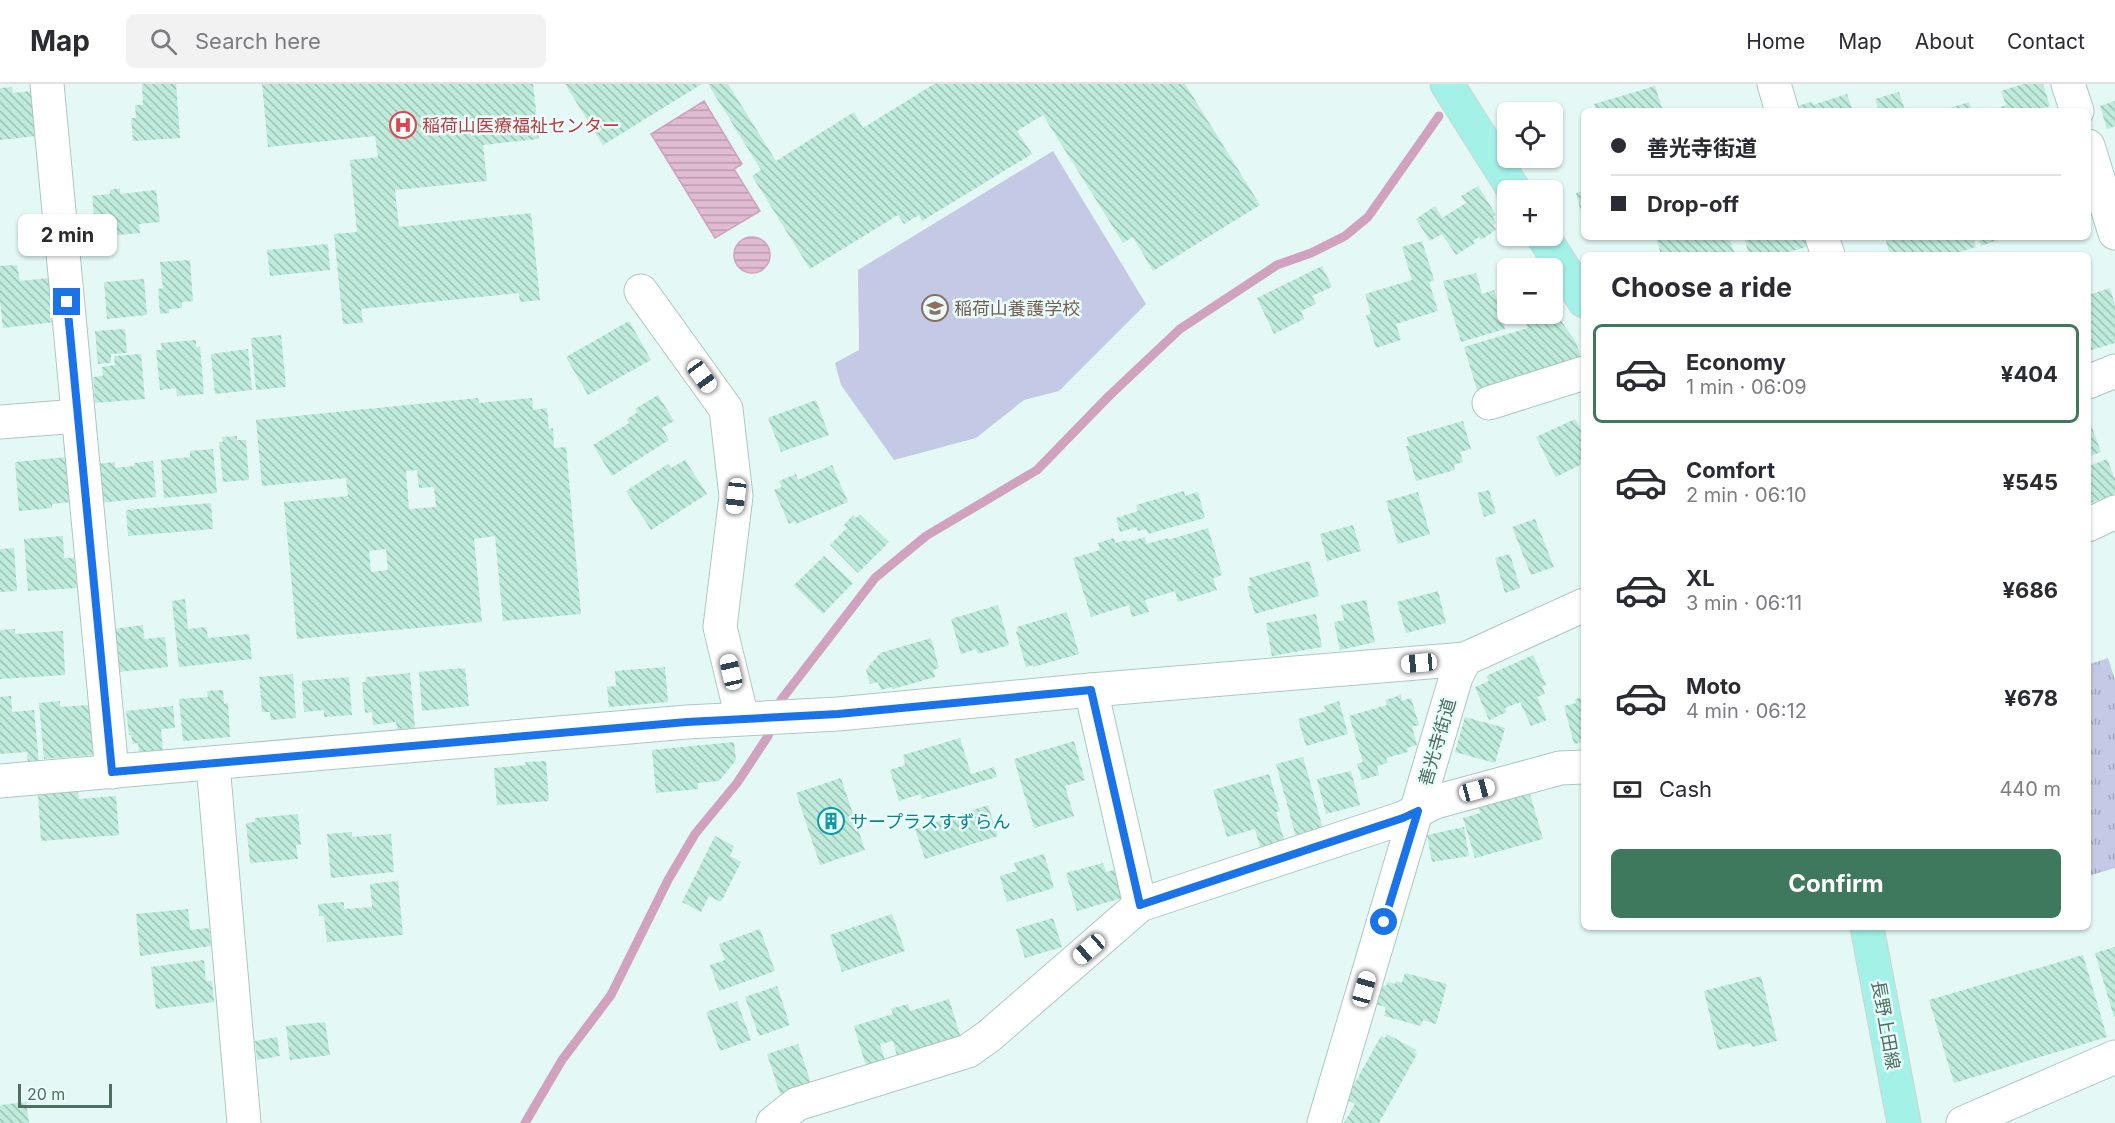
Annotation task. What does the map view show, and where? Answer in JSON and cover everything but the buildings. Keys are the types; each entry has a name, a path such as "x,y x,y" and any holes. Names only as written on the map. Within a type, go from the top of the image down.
{"main road":[{"path":"1447,84 1508,180"},
{"path":"1549,246 1581,296"},
{"name":"長野上田線","path":"1868,930 1904,1123"}],"street":[{"path":"47,84 112,772"},
{"path":"1774,84 1781,108"},
{"path":"2068,84 2076,108"},
{"path":"2091,156 2115,233"},
{"path":"640,291 726,409 736,496 720,627 765,717"},
{"path":"2091,381 2115,371"},
{"path":"1489,403 1581,374"},
{"path":"0,422 78,416"},
{"path":"2091,524 2115,512"},
{"path":"0,781 1465,659 1581,606"},
{"name":"善光寺街道","path":"1324,1123 1456,677 1465,659"},
{"path":"1091,690 1140,905"},
{"path":"213,764 244,1123"},
{"path":"773,1123 797,1104 968,1051 989,1036 1140,905 1392,822 1435,802 1560,768 1581,767"},
{"path":"1963,1123 2115,1057"}],"green space":[{"path":"1053,151 1146,304 1059,391 1024,400 976,438 894,460 841,385 835,363 859,350 858,270"},
{"path":"2108,658 2115,680 2115,868 2091,875 2091,664"}],"shaded area":[{"path":"704,101 742,164 734,169 760,211 715,238 651,134"},
{"path":"752,237 765,242 770,255 765,268 752,273 739,268 734,255 739,242"}],"waterway":[{"path":"777,712 781,700 875,578 926,536 1037,470 1109,396 1180,329 1277,265 1311,253 1345,236 1368,217 1439,116"},
{"path":"525,1123 562,1060 611,995 668,880 695,834 737,783 768,736 772,725"}],"place":[{"name":"稲荷山医療福祉センター","path":"403,125"},
{"name":"稲荷山養護学校","path":"935,308"},
{"name":"サープラスすずらん","path":"831,821"}],"route":[{"path":"67,302 112,772 687,722 838,714 1091,690 1140,905 1403,818 1418,811 1384,922"}]}
